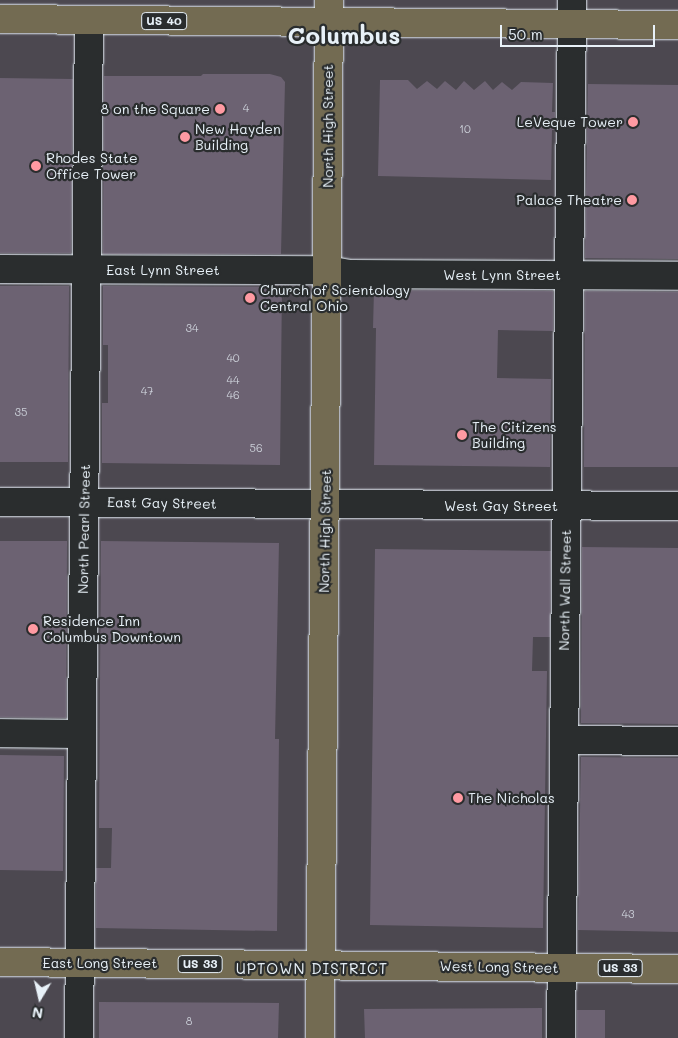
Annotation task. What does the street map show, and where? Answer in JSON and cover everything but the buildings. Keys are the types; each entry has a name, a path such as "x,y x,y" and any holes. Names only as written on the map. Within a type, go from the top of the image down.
{"main road":[{"name":"US 40","path":"0,19 89,20 329,12 572,11 678,25"},
{"name":"North High Street","path":"320,1038 329,12"},
{"name":"East Long Street","path":"0,962 321,965"},
{"name":"West Long Street","path":"321,965 678,969"}],"street":[{"name":"North Wall Street","path":"561,1038 572,11"},
{"name":"North Pearl Street","path":"79,1038 89,20"},
{"name":"East Lynn Street","path":"0,269 327,270"},
{"name":"West Lynn Street","path":"327,270 350,274 678,276"},
{"name":"East Gay Street","path":"0,502 325,505"},
{"name":"West Gay Street","path":"325,505 678,506"},
{"path":"0,733 82,734"},
{"path":"564,740 678,741"}],"shaded area":[{"path":"0,0 678,0 678,1038 0,1038"}],"place":[{"name":"8 on the Square","path":"220,109"},
{"name":"LeVeque Tower","path":"633,122"},
{"name":"New Hayden Building","path":"185,137"},
{"name":"Rhodes State Office Tower","path":"36,166"},
{"name":"Palace Theatre","path":"632,200"},
{"name":"Church of Scientology Central Ohio","path":"250,298"},
{"name":"The Citizens Building","path":"462,435"},
{"name":"Residence Inn Columbus Downtown","path":"33,629"},
{"name":"The Nicholas","path":"458,798"}],"district":[{"name":"Columbus","path":"344,35"},
{"name":"UPTOWN DISTRICT","path":"312,969"}]}
